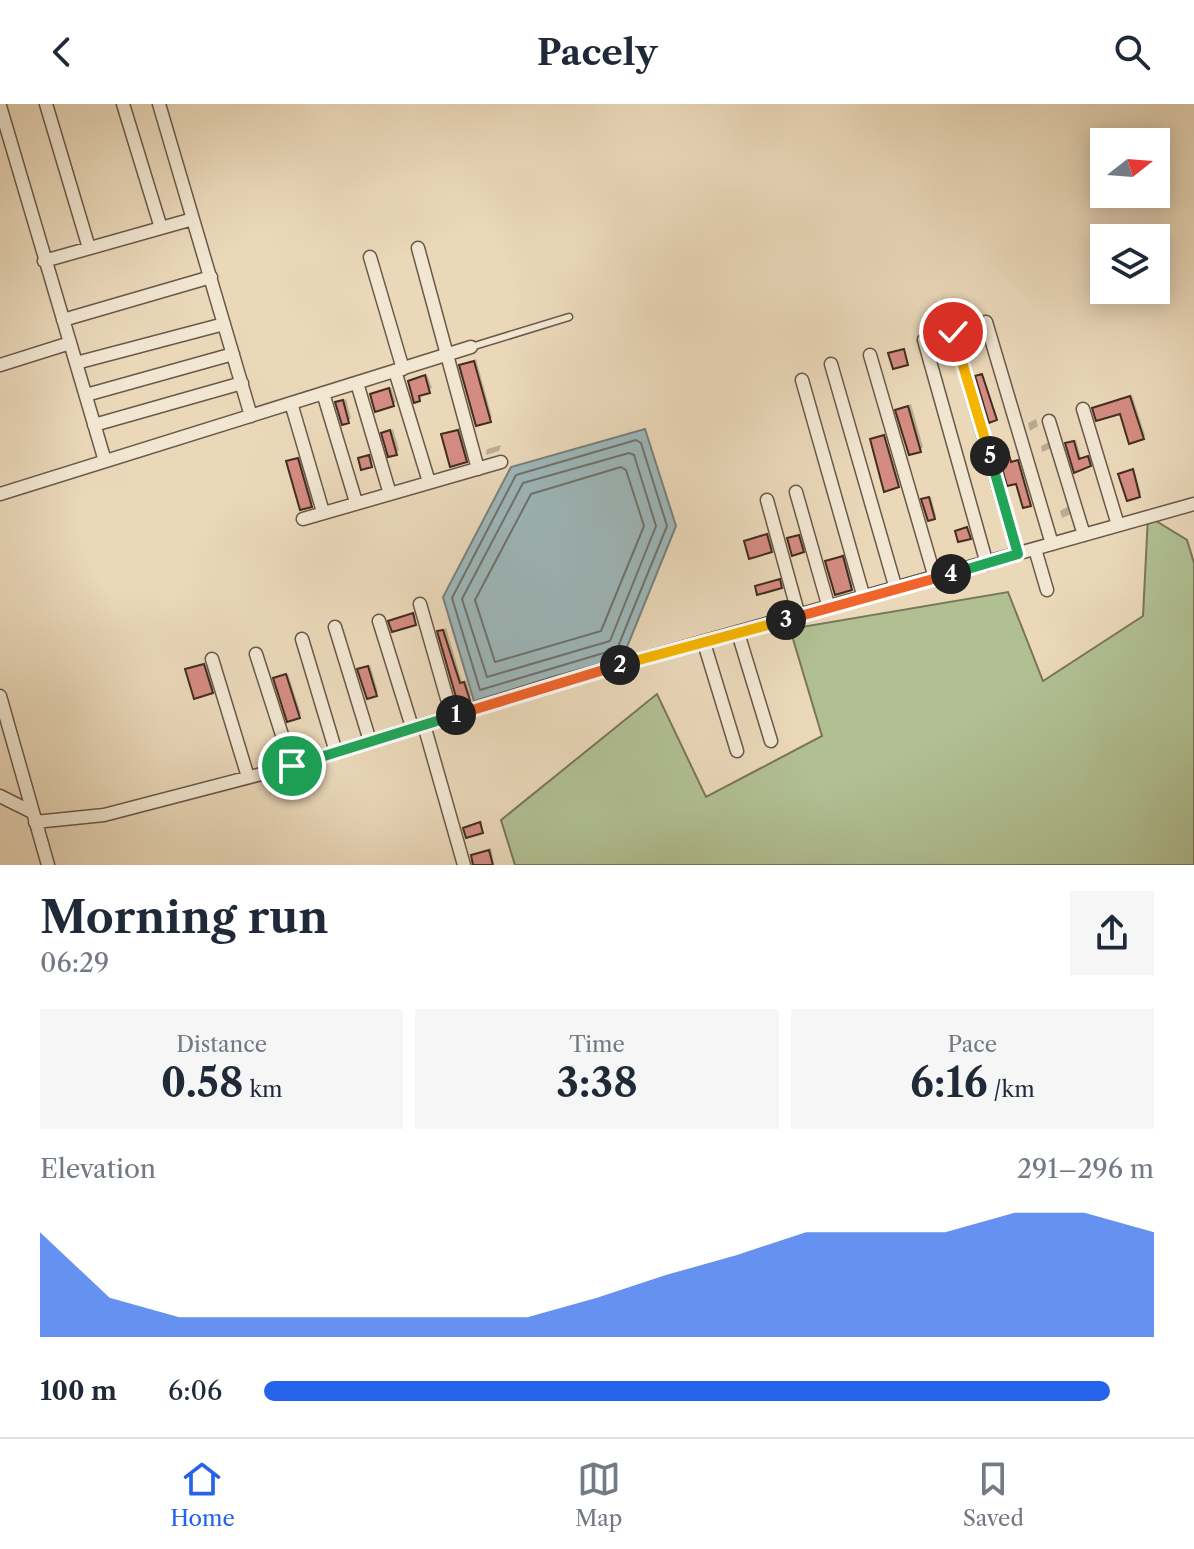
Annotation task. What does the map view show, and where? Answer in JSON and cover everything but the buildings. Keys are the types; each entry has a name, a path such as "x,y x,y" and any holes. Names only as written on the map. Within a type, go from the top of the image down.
{"street":[{"path":"46,104 89,248"},
{"path":"123,104 161,228"},
{"path":"159,104 251,416"},
{"path":"0,106 105,461"},
{"path":"44,261 193,219"},
{"path":"418,248 478,469"},
{"path":"370,257 429,482"},
{"path":"63,320 211,277"},
{"path":"986,322 1052,544"},
{"path":"76,363 224,324"},
{"path":"953,332 1018,554"},
{"path":"924,340 987,564"},
{"path":"0,365 70,343"},
{"path":"0,494 471,347"},
{"path":"86,395 233,354"},
{"path":"870,355 935,578"},
{"path":"831,364 896,589"},
{"path":"802,380 864,598"},
{"path":"94,425 242,383"},
{"path":"357,383 390,494"},
{"path":"323,393 356,502"},
{"path":"291,403 323,512"},
{"path":"1083,409 1118,525"},
{"path":"1049,421 1084,535"},
{"path":"303,519 501,462"},
{"path":"796,492 829,608"},
{"path":"767,500 799,616"},
{"path":"0,796 33,817 104,815 292,766 552,684 1194,504"},
{"path":"1035,549 1047,590"},
{"path":"420,604 452,716"},
{"path":"379,621 464,865"},
{"path":"335,627 370,741"},
{"path":"738,633 771,741"},
{"path":"302,639 336,752"},
{"path":"704,643 737,751"},
{"path":"256,654 292,766"},
{"path":"212,659 248,777"},
{"path":"0,696 48,865"}],"lane":[{"path":"471,347 569,317"}],"green space":[{"path":"1148,516 1187,540 1194,563 1194,865 515,865 501,820 657,694 706,797 822,736 790,629 1008,592 1043,681 1143,616"}],"water":[{"path":"645,429 676,526 623,657 474,701 443,597 511,467"}],"route":[{"path":"292,766 552,684 1018,554 953,332"}]}
